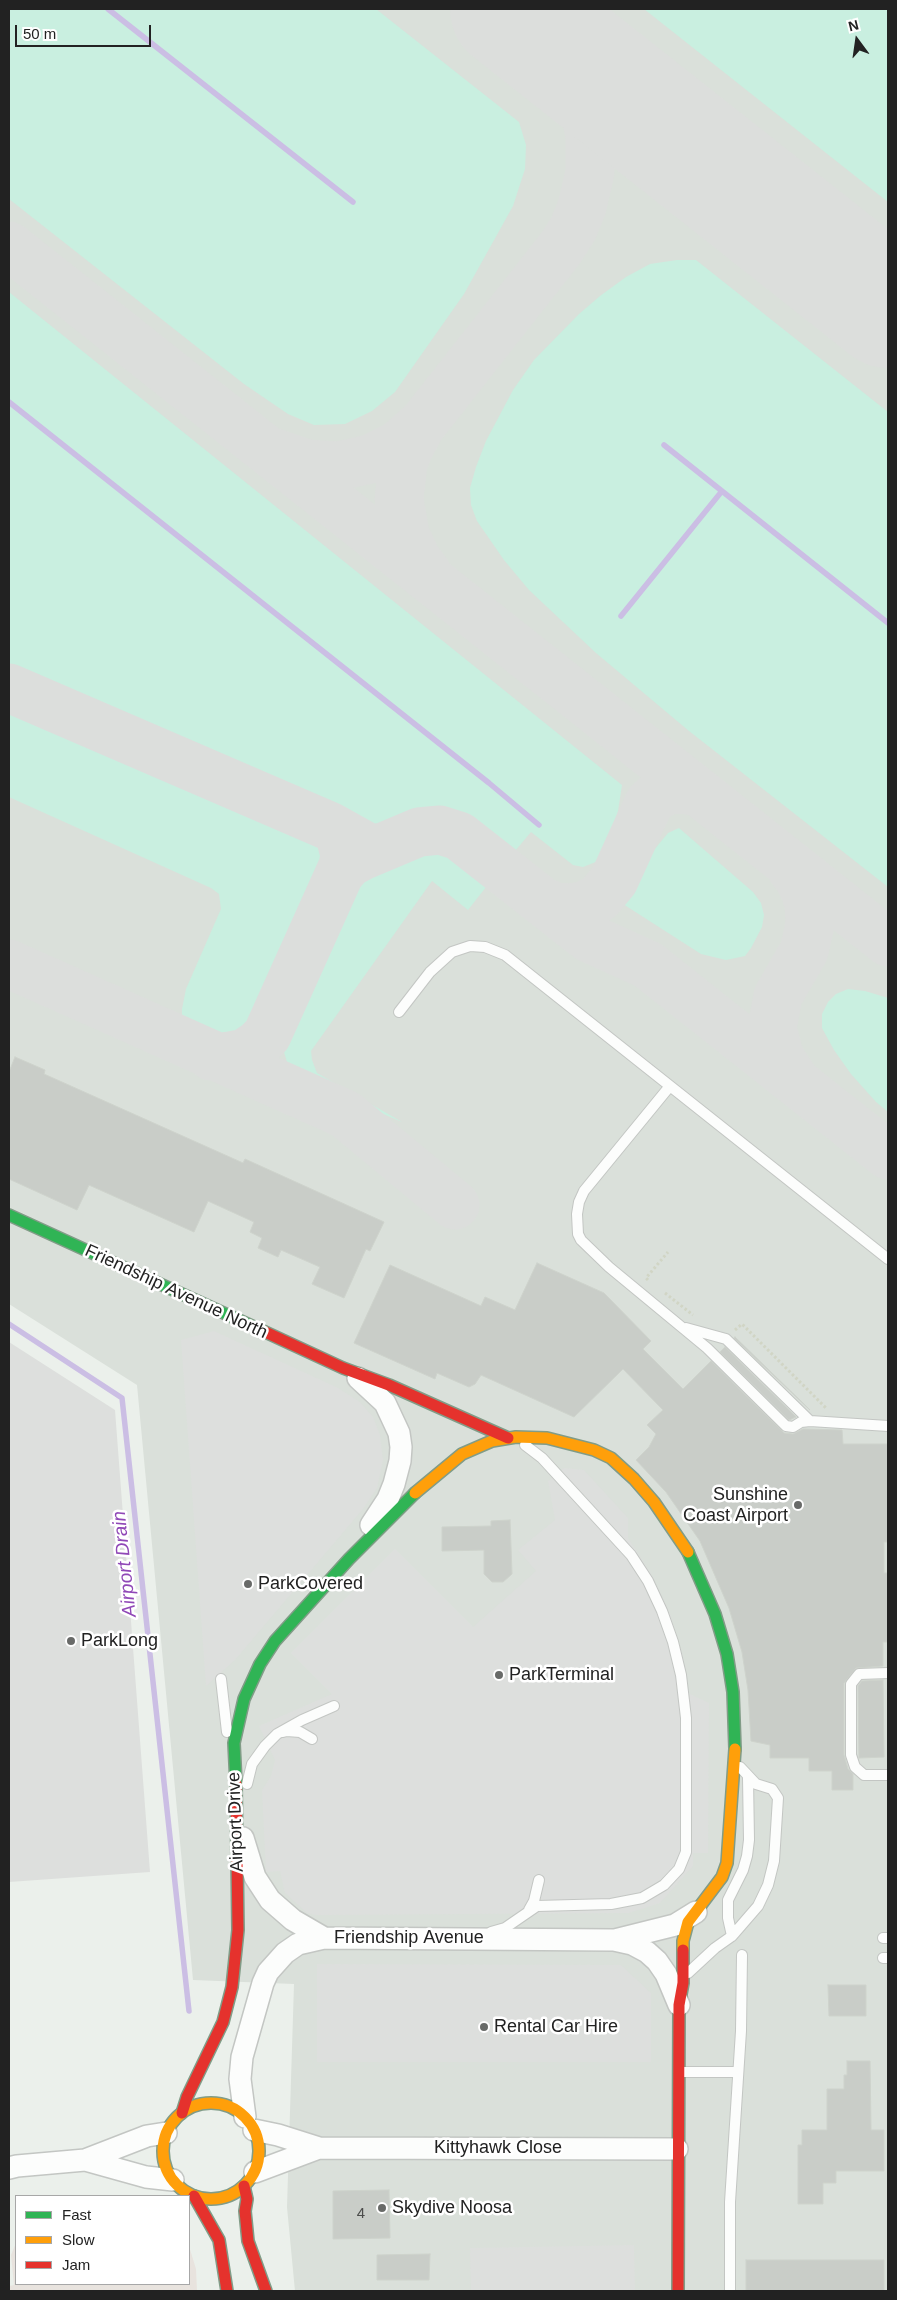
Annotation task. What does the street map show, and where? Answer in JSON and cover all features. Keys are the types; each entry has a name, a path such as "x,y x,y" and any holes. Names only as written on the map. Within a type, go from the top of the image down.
{"street":[{"name":"Friendship Avenue North","path":"10,1218 343,1368 389,1385 508,1438"},
{"name":"Friendship Avenue North","path":"343,1368 361,1379 385,1402 399,1433 401,1447 400,1461 388,1500 349,1559"},
{"name":"Friendship Avenue","path":"349,1559 409,1498 441,1469 475,1447 508,1438 547,1438 602,1453 619,1464 634,1479 671,1526 701,1579 727,1654 734,1692 735,1760 727,1863 722,1877 688,1922 683,1940 683,1983 679,2005 678,2291"},
{"name":"Airport Drive","path":"182,2113 187,2097 223,2022 232,1987 238,1930 238,1823 234,1780 234,1743 237,1723 244,1699 260,1664 275,1642 349,1559"},
{"name":"Friendship Avenue","path":"238,1823 255,1877 270,1900 293,1920 324,1938 411,1937 614,1940 632,1944 647,1952 657,1961 666,1974 679,2005"},
{"name":"Friendship Avenue","path":"614,1940 675,1925 690,1918 698,1910"},
{"path":"266,2291 248,2241 245,2211 246,2199 258,2143 250,2123 240,2078 242,2057 263,1983 268,1972 285,1954 298,1944 324,1938"},
{"path":"250,2123 234,2109 221,2104 207,2103 194,2106 182,2113 173,2122 166,2133 163,2150 165,2166 173,2180 182,2190 194,2196 207,2199 220,2198 233,2194 250,2179"},
{"name":"Kittyhawk Close","path":"250,2123 278,2135 319,2148 678,2149"},
{"path":"9,2168 85,2160 147,2136 166,2133"},
{"name":"Kittyhawk Close","path":"250,2179 319,2148"},
{"path":"85,2160 146,2177 173,2180"},
{"path":"194,2196 219,2240 227,2291"}],"lane":[{"path":"399,1012 430,972 452,952 470,946 485,947 505,955 888,1259"},
{"path":"670,1086 584,1191 579,1202 577,1214 578,1234 581,1240 609,1267 708,1348 786,1426 793,1427 801,1422 810,1421 888,1426"},
{"path":"682,1327 726,1339 810,1421"},
{"path":"411,1937 495,1932 513,1924 529,1910 537,1906 611,1904 642,1898 664,1885 679,1869 686,1852 686,1718 681,1675 674,1642 662,1610 641,1568 542,1458 531,1448 508,1438"},
{"path":"888,1673 858,1674 851,1684 851,1755 855,1767 864,1775 888,1774"},
{"path":"221,1679 234,1780"},
{"path":"238,1823 243,1809 252,1764 265,1746 277,1734 302,1720 334,1706"},
{"path":"277,1734 287,1731 300,1732 312,1739"},
{"path":"683,1983 690,1970 732,1936 758,1906 770,1877 776,1844 778,1798 772,1788 756,1784 748,1778 735,1760"},
{"path":"732,1936 728,1918 728,1900 740,1876 749,1840 748,1778"},
{"path":"529,1910 537,1894 539,1880"},
{"path":"730,2291 730,2202 742,1955"},
{"path":"679,2072 737,2072"}],"shaded area":[{"name":"Sunshine Coast Airport","path":"9,9 888,9 888,2291 295,2291 287,2207 294,1984 193,1980 137,1385 9,1304"},
{"name":"ParkCovered","path":"214,1331 338,1388 360,1402 373,1417 380,1435 383,1460 377,1488 363,1509 235,1660 206,1686 181,1340"},
{"name":"ParkLong","path":"9,1342 115,1410 150,1872 9,1882"},
{"name":"ParkTerminal","path":"564,1468 584,1470 628,1518 628,1538 651,1574 670,1614 683,1657 688,1693 709,1703 708,1853 693,1853 693,1866 660,1903 629,1913 316,1915 307,1913 285,1893 280,1871 266,1872 262,1790 271,1776 275,1760 259,1726 332,1694 291,1653 395,1549 473,1627 536,1571 518,1550 555,1520 548,1481"},
{"name":"Rental Car Hire","path":"317,1964 621,1965 651,1993 651,2062 317,2062"},
{"path":"15,2245 15,2285 190,2285 190,2249 196,2269 197,2291 9,2291 9,2286 14,2285 11,2255"},
{"path":"634,2245 635,2291 471,2291 470,2248"}],"green space":[{"path":"9,9 376,9 519,122 526,145 525,169 513,206 464,294 395,392 372,411 345,424 314,425 288,414 244,384 9,199"},
{"path":"644,9 888,9 888,202"},
{"path":"677,260 696,260 888,412 888,887 689,731 596,653 529,590 504,560 477,521 471,505 470,488 486,441 513,390 534,360 579,314 626,277 650,264"},
{"path":"9,292 622,785 618,811 606,851 598,861 583,867 573,865 531,832 510,857 478,831 447,814 429,814 414,817 374,834 9,675"},
{"path":"9,701 309,832 319,841 324,849 327,861 256,1023 246,1034 239,1038 217,1042 182,1027 182,1009 186,989 221,909 219,894 211,888 9,797"},
{"path":"679,828 753,892 761,903 764,915 762,927 745,956 726,960 701,954 623,904 649,856 668,833"},
{"path":"438,849 451,854 490,882 468,910 432,881 311,1051 317,1073 402,1122 297,1077 289,1069 282,1045 283,1035 347,891 354,882 361,875 408,854"},
{"path":"848,989 865,991 888,998 888,1112 876,1102 851,1074 834,1050 822,1028 822,1014 828,1002 836,994"}],"building":[{"path":"15,1057 45,1070 44,1074 243,1163 245,1159 384,1222 370,1251 366,1249 344,1298 312,1284 320,1267 281,1250 278,1257 258,1248 262,1238 250,1232 254,1222 208,1201 194,1232 89,1185 77,1210 9,1179 9,1072"},
{"name":"Sunshine Coast Airport","path":"537,1263 604,1293 651,1341 643,1349 683,1389 711,1361 784,1433 793,1434 803,1429 842,1430 843,1444 888,1444 888,1542 884,1542 884,1573 888,1573 888,1642 883,1642 883,1666 856,1668 844,1683 844,1755 848,1769 853,1774 853,1790 832,1790 832,1771 809,1771 809,1758 770,1758 770,1745 751,1741 748,1690 742,1652 729,1608 700,1541 666,1492 636,1460 649,1447 656,1434 647,1425 663,1410 623,1369 574,1417 481,1375 475,1384 469,1387 437,1373 435,1379 354,1343 390,1265 481,1306 485,1297 515,1310"},
{"path":"735,1337 810,1410 734,1338"},
{"path":"725,1347 796,1417 789,1420 720,1352"},
{"path":"510,1520 512,1574 503,1582 492,1582 484,1574 484,1550 442,1551 442,1527 491,1526 491,1521"},
{"path":"883,1680 884,1757 859,1758 858,1686 862,1681"},
{"path":"828,1985 866,1985 866,2016 829,2016"},
{"path":"847,2061 870,2061 871,2130 884,2130 884,2171 836,2171 836,2183 823,2183 823,2204 798,2204 798,2145 802,2145 802,2130 827,2130 827,2089 844,2089"},
{"path":"389,2190 390,2238 333,2239 333,2191"},
{"path":"430,2254 429,2280 377,2280 377,2255"},
{"path":"746,2260 884,2260 884,2291 746,2291"}],"waterway":[{"path":"108,9 353,202"},
{"path":"9,402 489,783 539,825"},
{"path":"664,445 888,623"},
{"path":"621,616 722,491"},
{"name":"Airport Drain","path":"9,1324 122,1398 189,2011"}],"taxiway":[{"path":"275,453 307,464 339,466 370,459 398,445 424,422 560,249 573,229 582,207 590,172 590,137 586,114 574,81 547,42 508,9"},
{"path":"9,246 888,942"},
{"path":"422,424 403,464 399,499 405,534 416,558 427,573"},
{"path":"9,688 329,826 365,846 377,849"},
{"path":"542,901 556,907 571,908 586,905 599,898 614,880 649,803 658,795 669,790 685,789 700,793"},
{"path":"341,872 349,863 362,856 419,832 440,830 459,836 589,938 648,965 888,1155"},
{"path":"211,1056 225,1057 245,1053 267,1035 343,866 345,855 341,840"},
{"path":"788,864 805,891 809,904 810,924 804,951 778,996 772,1028 780,1058 796,1082"},
{"path":"9,964 345,1114 455,1205"}],"runway":[{"path":"511,9 888,307"}],"traffic: fast":[{"path":"9,1215 263,1331"},
{"path":"236,1784 234,1743 244,1699 260,1664 275,1641 349,1559 415,1493"},
{"path":"688,1552 715,1614 727,1654 733,1692 735,1749"}],"traffic: slow":[{"path":"415,1493 462,1454 492,1441 516,1437 547,1438 594,1450 611,1458 634,1479 654,1502 688,1552"},
{"path":"683,1950 683,1941 688,1922 722,1877 727,1863 735,1749"},
{"path":"211,2103 229,2107 245,2117 255,2133 259,2151 255,2169 245,2185 229,2195 211,2199 193,2195 177,2185 167,2169 163,2151 167,2133 177,2117 193,2107 211,2103"}],"traffic: jam":[{"path":"263,1331 343,1368 389,1385 508,1438"},
{"path":"182,2113 187,2097 223,2022 232,1987 238,1930 236,1784"},
{"path":"678,2291 679,2005 683,1983 683,1950"},
{"path":"244,2186 247,2199 245,2211 248,2241 266,2291"},
{"path":"194,2196 219,2240 227,2291"}],"place":[{"name":"Sunshine Coast Airport","path":"798,1505"},
{"name":"ParkCovered","path":"248,1584"},
{"name":"ParkLong","path":"71,1641"},
{"name":"ParkTerminal","path":"499,1675"},
{"name":"Rental Car Hire","path":"484,2027"},
{"name":"Skydive Noosa","path":"382,2208"}]}
